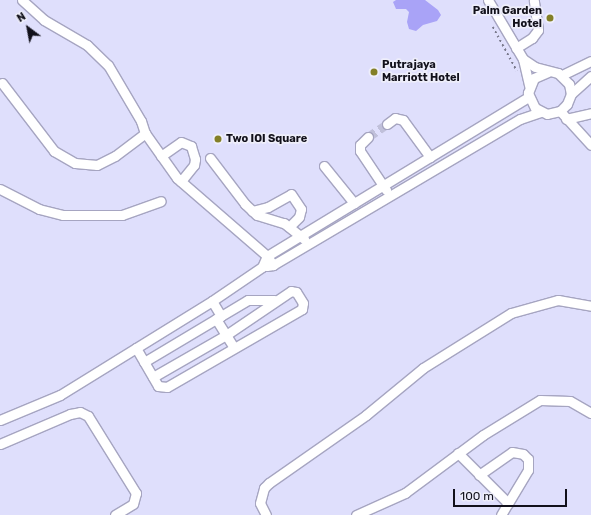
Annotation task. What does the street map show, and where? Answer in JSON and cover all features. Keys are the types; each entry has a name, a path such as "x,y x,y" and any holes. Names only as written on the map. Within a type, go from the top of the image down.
{"street":[{"path":"22,0 44,20 88,45 108,65 142,121 145,133 181,181 267,256 273,265"},
{"path":"488,0 522,59 529,86 528,97 531,103 540,112 547,114 563,115 591,113"},
{"path":"516,48 532,38 538,30 534,0"},
{"path":"522,59 548,72 562,76 569,84 571,94"},
{"path":"562,76 591,60"},
{"path":"529,86 534,78 548,72"},
{"path":"563,115 571,94 591,76"},
{"path":"2,83 54,151 75,163 97,165 115,156 145,133"},
{"path":"0,420 60,395 212,301 262,266 267,256 528,97"},
{"path":"262,266 273,265 520,119 540,112"},
{"path":"563,115 591,145"},
{"path":"387,124 394,118 404,120 430,157"},
{"path":"368,137 360,145 360,151 389,196"},
{"path":"161,156 181,142 191,146 195,159 194,165 181,181"},
{"path":"210,158 252,211 257,215 275,218 301,235 309,244"},
{"path":"324,166 354,203"},
{"path":"0,190 39,209 63,215 122,215 161,201"},
{"path":"252,211 268,207 291,194 302,209 299,216 289,227"},
{"path":"136,348 158,386 167,387 304,306 294,290 274,300 259,314 226,335 153,377"},
{"path":"144,362 248,300 274,300"},
{"path":"266,515 260,503 261,496 269,483 366,415 423,368 511,313 558,300 591,306"},
{"path":"212,301 226,335 234,348"},
{"path":"356,515 406,493 458,453 540,400 570,401 591,413"},
{"path":"0,444 70,414 80,412 88,416 136,493 133,504 115,515"},
{"path":"479,475 512,452 523,454 528,459 528,470 501,515"},
{"path":"458,453 508,503"}],"path":[{"path":"491,22 520,77"}],"shaded area":[{"path":"396,0 425,0 438,10 441,15 437,21 423,25 416,31 409,29 407,22 409,12 406,9 396,9 393,2"}],"tunnel":[{"path":"368,137 387,124"}],"place":[{"name":"Palm Garden Hotel","path":"550,18"},
{"name":"Putrajaya Marriott Hotel","path":"374,72"},
{"name":"Two IOI Square","path":"218,139"}]}
